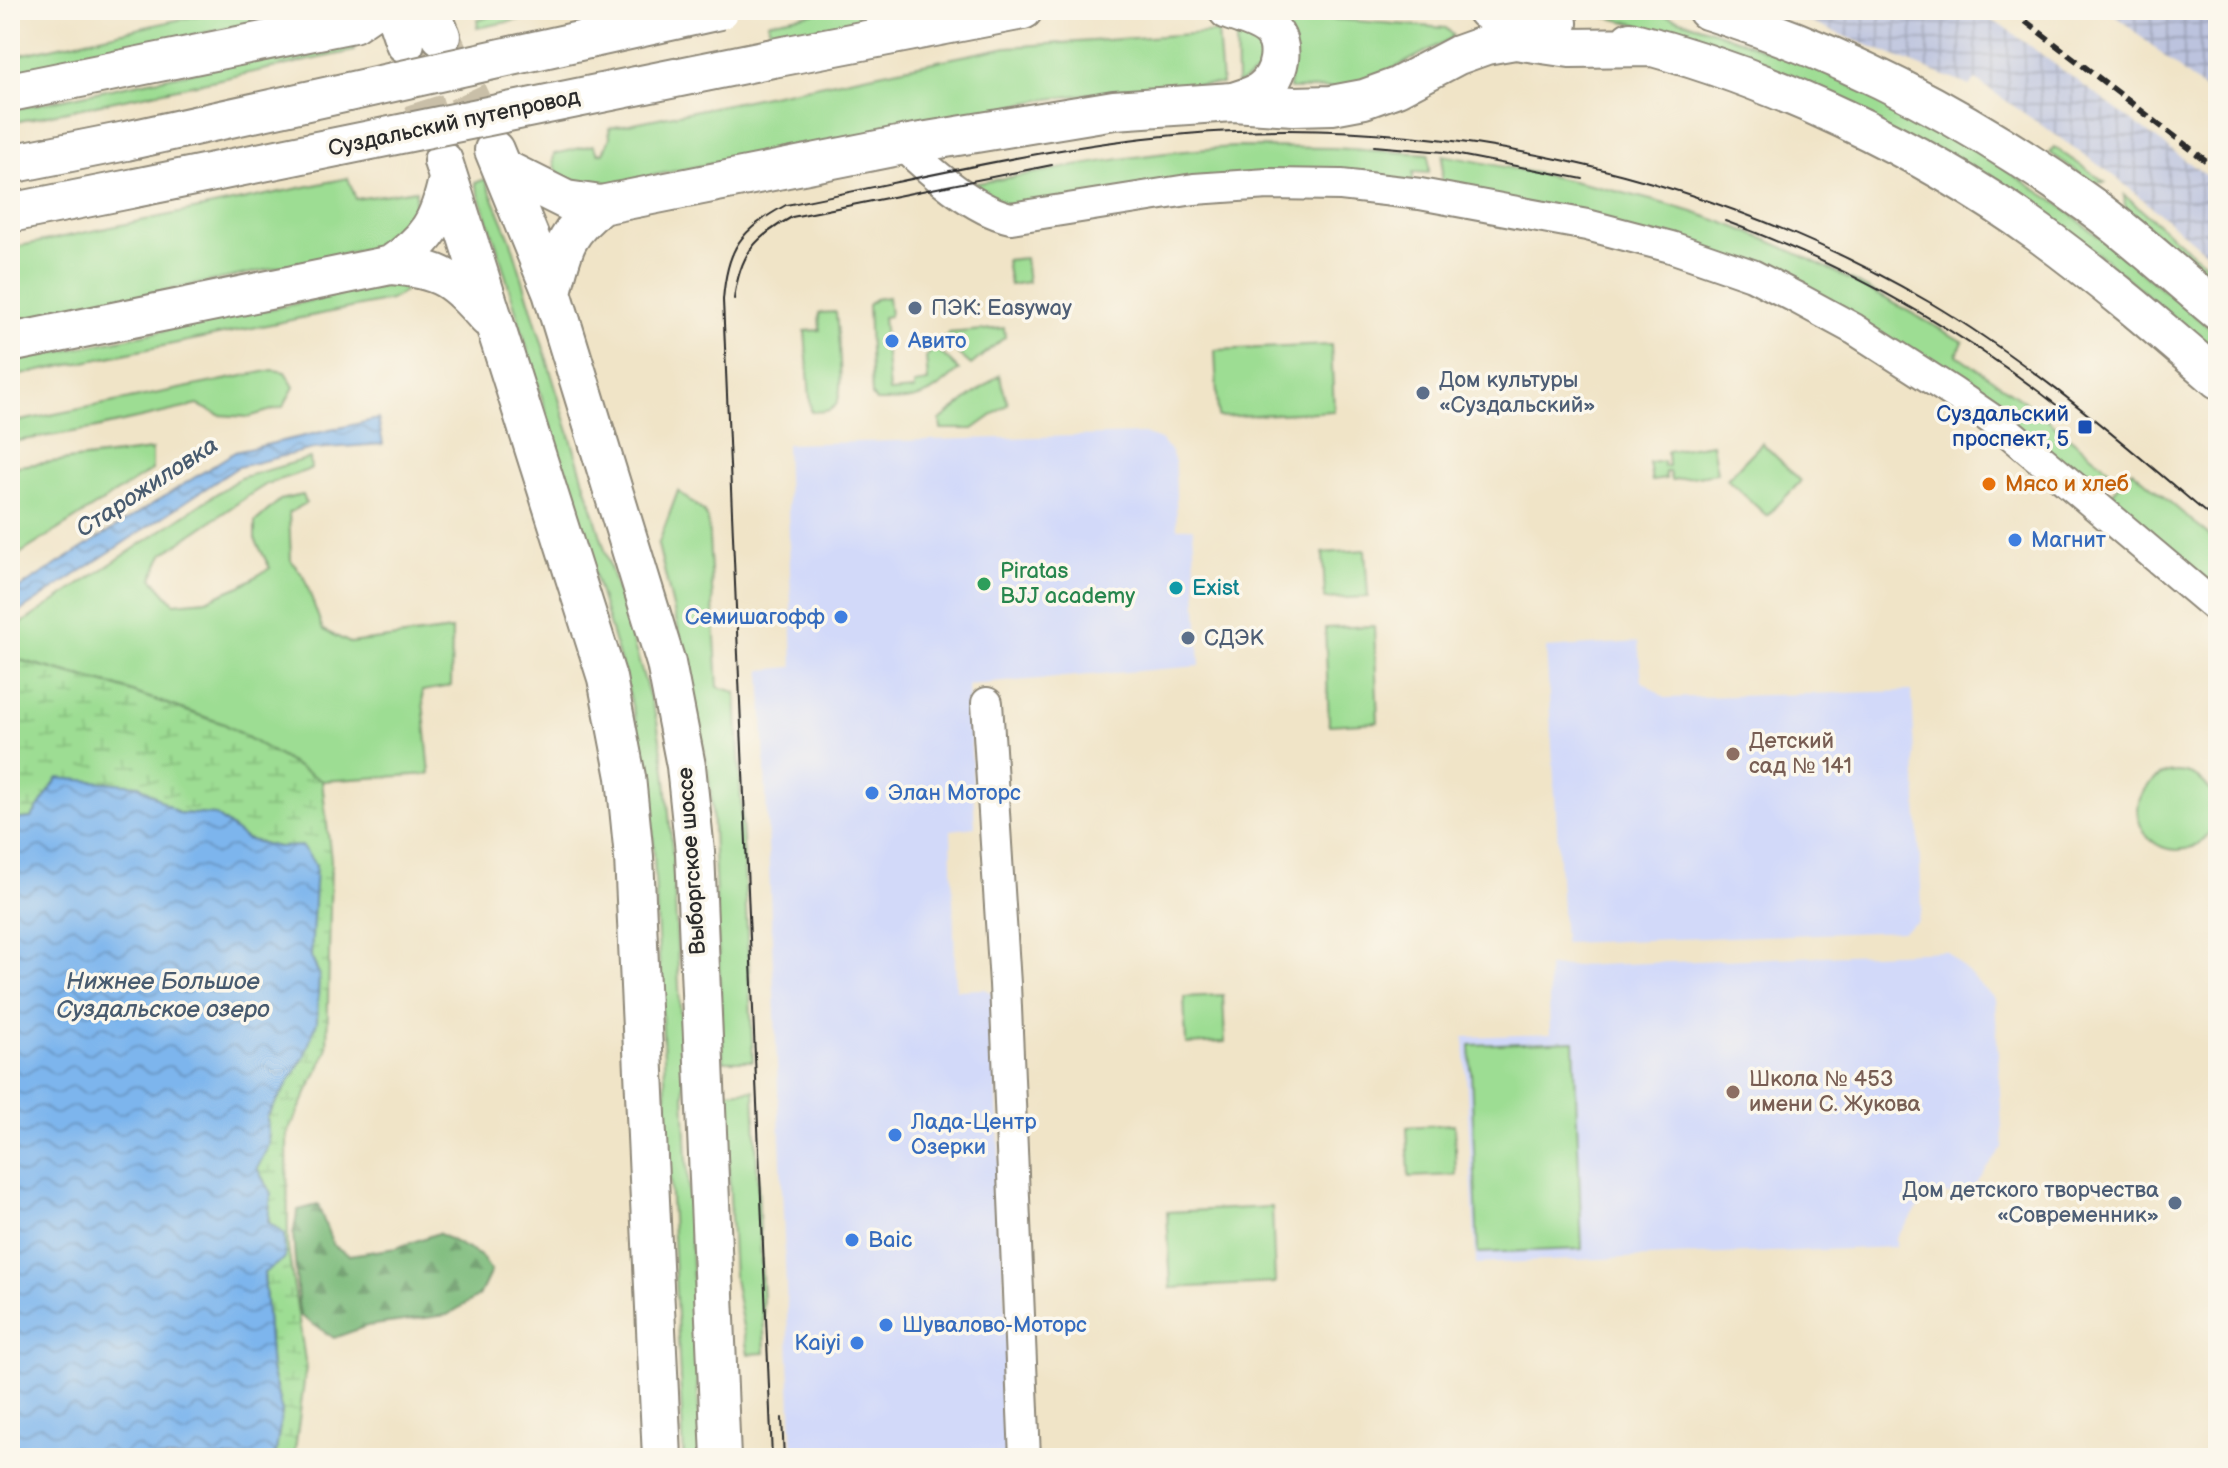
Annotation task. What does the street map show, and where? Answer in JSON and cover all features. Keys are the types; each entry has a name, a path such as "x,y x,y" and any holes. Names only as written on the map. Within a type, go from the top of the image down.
{"main road":[{"path":"10,92 353,23 372,10"},
{"path":"10,164 720,10"},
{"name":"Суздальский путепровод","path":"10,213 1023,10"},
{"path":"1228,10 1269,28 1277,39 1280,53 1278,68 1261,92 1233,102"},
{"path":"1486,10 1653,47 1793,99 1872,133 1930,163 2040,234 2218,379"},
{"path":"1707,10 1834,59 1957,118 2094,208 2218,311"},
{"path":"552,292 566,241 581,220 601,205 903,145 1114,110 1233,102 1332,105 1364,99 1397,87 1458,55 1486,45 1515,40 1570,48 1653,47"},
{"name":"Выборгское шоссе","path":"601,205 566,200 498,159 552,292 666,663 686,766 695,852 721,1458"},
{"path":"391,265 415,249 428,235 443,203 445,170 607,678 626,777 634,857 662,1458"},
{"path":"10,343 391,265 419,267 439,273 454,282 495,326"}],"street":[{"path":"903,145 950,185 1000,216 1011,218 1194,189 1268,184 1341,185 1439,197 1587,225 1684,251 1752,275 1795,297 1854,329 1964,400 2000,425 2218,609"},
{"path":"987,703 1005,984 1025,1458"}],"shaded area":[{"path":"1779,10 1971,10 2004,27 2218,184 2218,262 2112,174 1976,80 1970,86"},
{"path":"2109,10 2218,10 2218,101"},
{"path":"1144,434 1160,440 1171,451 1175,462 1177,528 1193,528 1200,666 968,685 975,827 951,830 956,990 985,989 993,993 1011,1458 793,1458 761,670 793,667 786,444"},
{"name":"Детский сад № 141","path":"1638,642 1642,681 1665,698 1912,691 1922,908 1917,922 1902,931 1564,943 1546,648"},
{"name":"Школа № 453 имени С. Жукова","path":"1946,951 1995,999 2003,1148 1968,1194 1928,1195 1896,1238 1896,1247 1476,1264 1464,1037 1550,1034 1548,967"}],"green space":[{"path":"222,10 316,10 10,73 10,57"},
{"path":"486,10 569,10 477,28 478,20 488,17"},
{"path":"831,10 918,10 772,38 768,22"},
{"path":"1576,10 1649,10 1714,31 1799,62 1948,133 2060,205 2218,335 2218,355 2101,256 2050,219 1636,24"},
{"path":"1292,16 1446,28 1453,35 1357,88 1290,89 1287,21"},
{"path":"1236,24 1255,31 1265,67 1237,85"},
{"path":"1218,32 1222,84 1142,87 1041,100 578,190 576,180 562,176 554,165 554,154 593,145 598,153 603,153 610,138 609,128 1007,47"},
{"path":"352,39 354,51 10,123 10,110"},
{"path":"1236,147 1333,148 1429,154 1429,173 1413,172 1413,182 1017,204 1004,204 968,185 1135,157"},
{"path":"2054,147 2105,182 2094,183 2050,153"},
{"path":"1443,155 1647,199 1714,219 1788,249 1859,284 1963,342 1957,355 2031,406 2111,471 2096,489 1859,320 1441,185"},
{"path":"348,178 356,199 416,190 414,223 396,243 10,323 10,248"},
{"path":"485,179 511,241 657,721 673,858 701,1458 684,1458 652,817 637,726 497,247 475,183"},
{"path":"2124,195 2218,275 2218,285 2125,207"},
{"path":"1025,258 1028,282 1010,285 1006,260"},
{"path":"402,282 404,292 390,300 10,377 10,362"},
{"path":"888,297 890,316 883,317 889,392 914,390 914,384 928,382 926,357 935,347 959,370 930,393 913,399 876,401 872,396 868,305 875,299"},
{"path":"836,312 840,376 838,399 829,410 811,412 805,331 820,330 819,313"},
{"path":"1004,328 1005,337 971,365 942,340 949,333"},
{"path":"1331,345 1334,411 1218,417 1215,350"},
{"path":"273,370 285,372 294,387 283,407 248,417 219,415 198,405 92,429 10,442 10,423"},
{"path":"999,375 1008,404 973,429 941,429 940,420"},
{"path":"1762,443 1801,481 1767,516 1727,479"},
{"path":"1712,444 1717,473 1671,480 1669,472 1665,472 1666,479 1652,481 1649,463 1663,461 1664,466 1668,466 1667,451"},
{"path":"152,450 152,470 10,560 10,467"},
{"path":"310,458 311,469 267,484 163,554 152,578 174,603 206,600 240,586 270,568 255,539 255,522 280,500 303,495 306,503 289,513 291,560 304,577 323,630 350,643 452,630 451,686 422,691 430,774 322,781 224,724 112,685 16,659 10,665 10,631 240,478"},
{"path":"2132,470 2218,543 2218,592 2108,499"},
{"path":"678,491 704,512 708,521 718,687 736,692 753,1061 723,1061 712,807 707,763 658,545"},
{"path":"1365,550 1368,597 1325,599 1323,553"},
{"path":"1374,626 1378,722 1329,725 1325,628"},
{"path":"15,659 112,685 224,724 322,781 331,860 327,1051 287,1135 288,1248 306,1367 294,1458 275,1458 282,1412 271,1369 264,1272 285,1258 284,1234 268,1222 271,1194 257,1168 269,1145 267,1117 304,1057 319,974 311,957 311,924 302,847 277,847 246,839 215,815 178,813 139,785 31,818 10,820 10,665"},
{"path":"2169,772 2185,772 2199,778 2210,789 2216,811 2210,833 2199,844 2185,850 2169,850 2155,844 2144,833 2138,819 2138,803 2144,789 2155,778"},
{"path":"1223,995 1225,1042 1186,1044 1184,997"},
{"path":"1574,1041 1582,1249 1478,1253 1470,1045"},
{"path":"754,1090 765,1353 748,1354 734,1279 725,1092"},
{"path":"1454,1124 1456,1175 1409,1177 1407,1127"},
{"path":"318,1205 333,1245 349,1255 396,1248 438,1233 481,1256 491,1271 479,1296 447,1315 367,1326 334,1338 299,1315 293,1234 298,1210"},
{"path":"1272,1207 1275,1283 1171,1288 1167,1212"}],"water":[{"path":"378,419 383,444 313,449 238,467 10,618 10,594 235,452"},
{"name":"Нижнее Большое Суздальское озеро","path":"58,778 139,785 178,813 215,815 246,839 277,847 302,846 316,866 311,957 319,974 317,1022 304,1057 267,1117 269,1145 257,1168 271,1194 268,1222 284,1234 285,1258 264,1273 271,1369 282,1412 275,1458 10,1458 10,820 31,818"}],"tunnel":[{"path":"443,40 493,148"},
{"path":"406,46 442,159"}],"tram line":[{"path":"772,1458 723,300 728,266 739,242 771,214 786,205 980,165 1078,147 1175,135 1273,130 1371,133 1468,143 1565,161 1660,186 1753,217 1843,256 1929,302 2042,379 2218,523"},
{"path":"1374,146 1444,152 1583,179"},
{"path":"734,299 740,271 751,249 767,232 792,217 1052,165"},
{"path":"1725,221 1814,258 1899,301 1981,351 2059,407"},
{"path":"782,1418 784,1458"}],"railway":[{"path":"2011,10 2218,170"}],"place":[{"name":"ПЭК: Easyway","path":"915,308"},
{"name":"Авито","path":"892,341"},
{"name":"Дом культуры «Суздальский»","path":"1423,393"},
{"name":"Суздальский проспект, 5","path":"2085,427"},
{"name":"Мясо и хлеб","path":"1989,484"},
{"name":"Магнит","path":"2015,540"},
{"name":"Piratas BJJ academy","path":"984,584"},
{"name":"Exist","path":"1176,588"},
{"name":"Семишагофф","path":"841,617"},
{"name":"СДЭК","path":"1188,638"},
{"name":"Детский сад № 141","path":"1733,754"},
{"name":"Элан Моторс","path":"872,793"},
{"name":"Школа № 453 имени С. Жукова","path":"1733,1092"},
{"name":"Лада-Центр Озерки","path":"895,1135"},
{"name":"Дом детского творчества «Современник»","path":"2175,1203"},
{"name":"Baic","path":"852,1240"},
{"name":"Шувалово-Моторс","path":"886,1325"},
{"name":"Kaiyi","path":"857,1343"}],"water label":[{"name":"Старожиловка","path":"147,487"}]}
